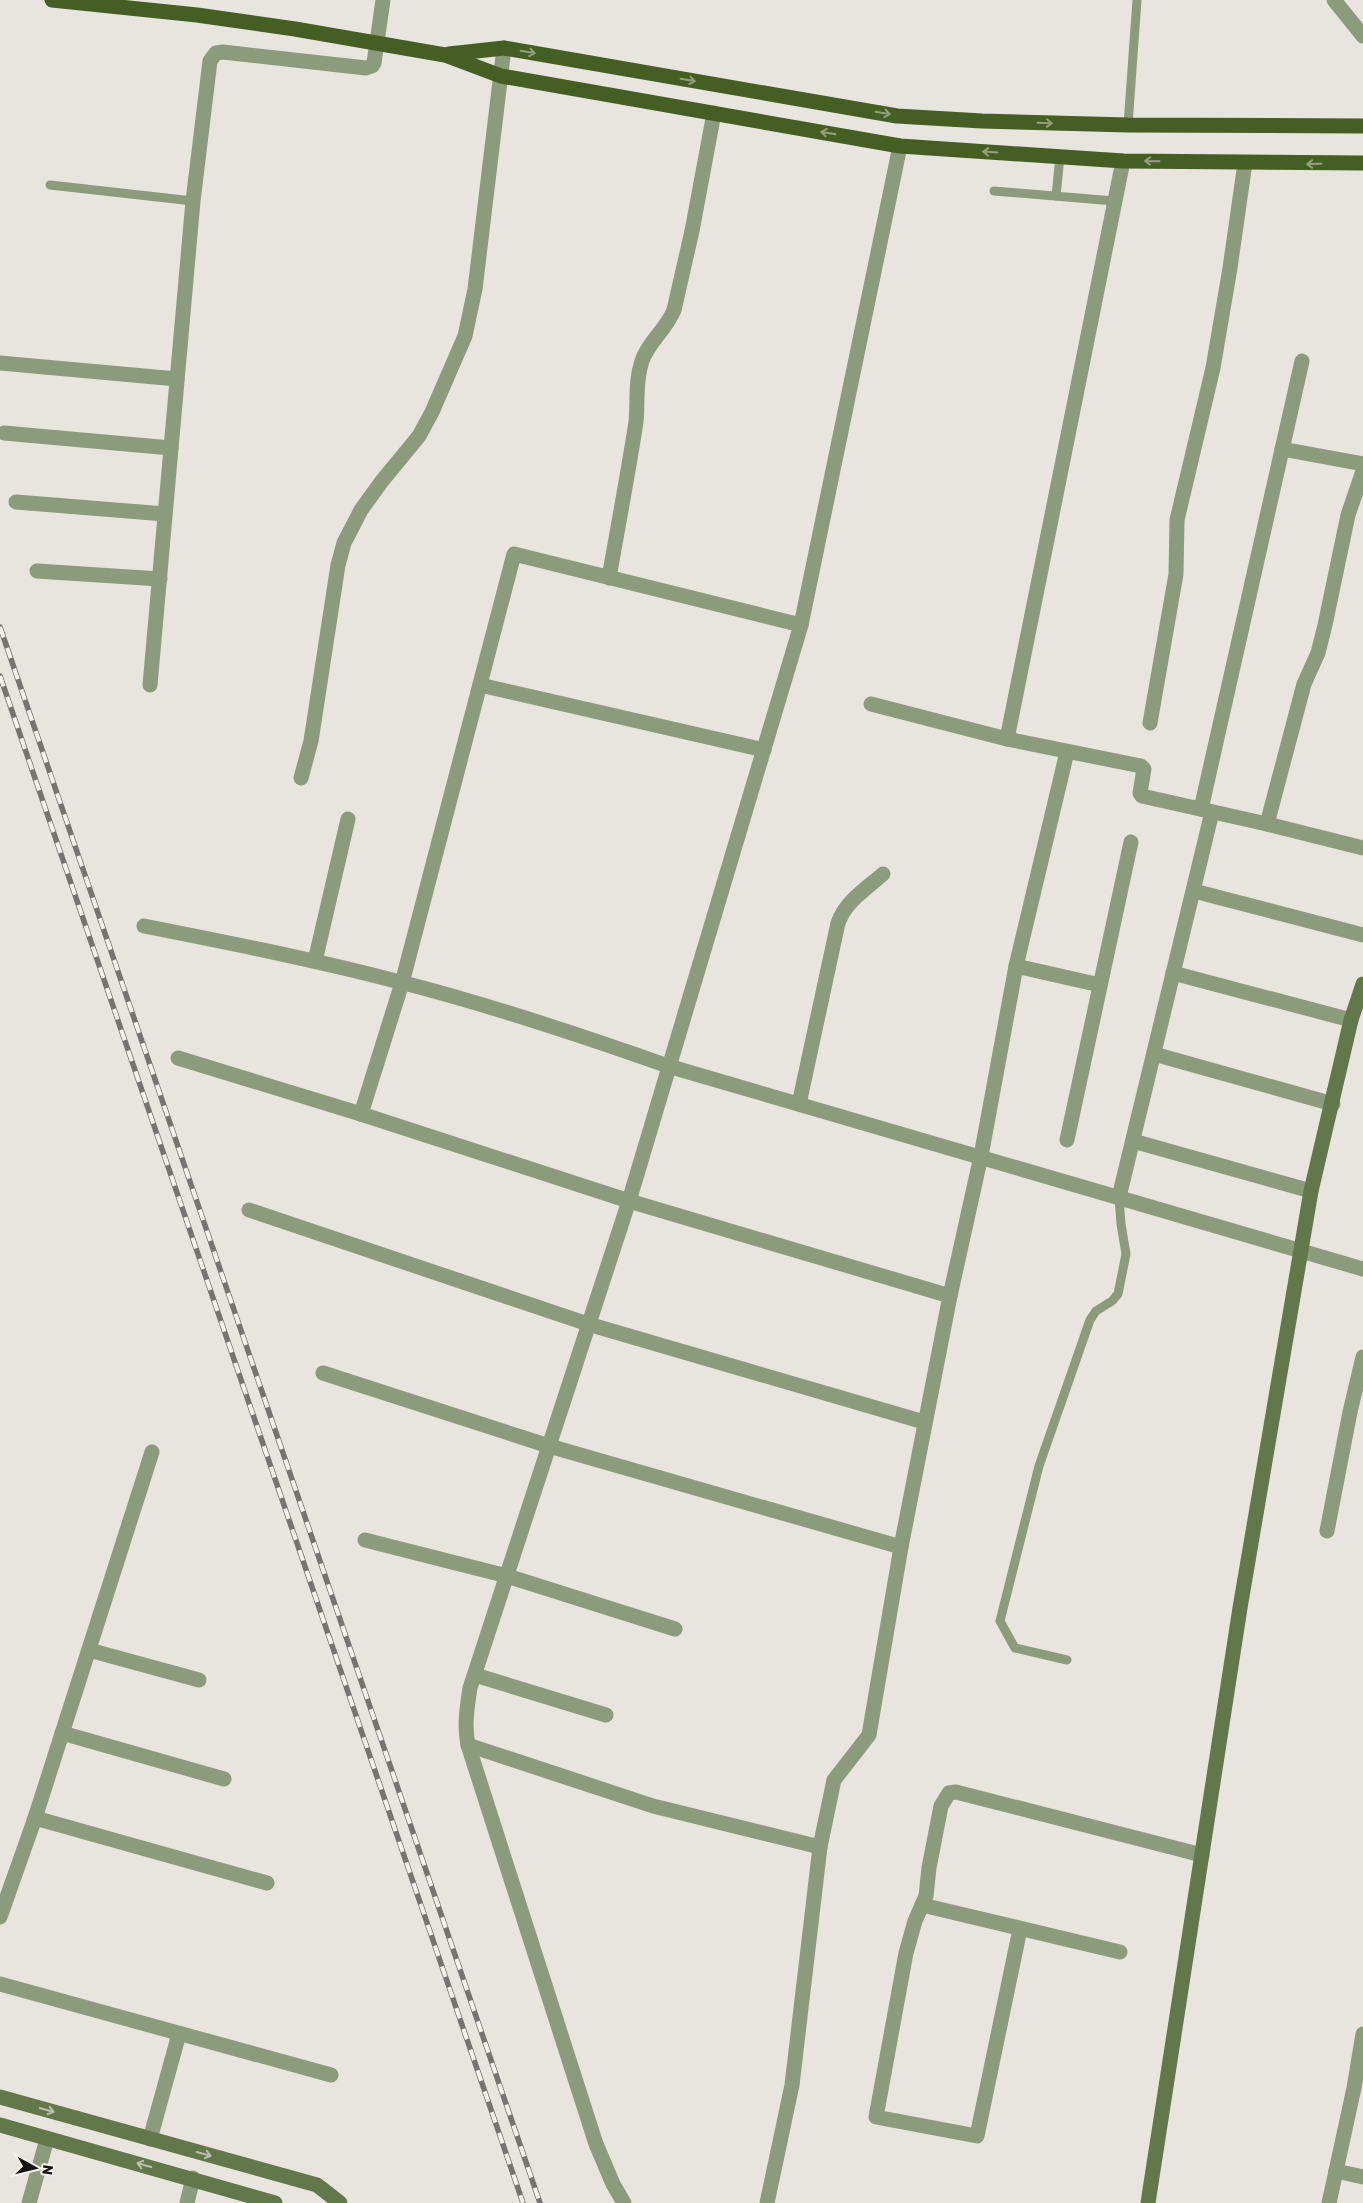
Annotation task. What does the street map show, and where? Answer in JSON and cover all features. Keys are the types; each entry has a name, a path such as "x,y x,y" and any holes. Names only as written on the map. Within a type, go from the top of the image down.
{"main road":[{"path":"52,0 197,15 377,43 445,55 501,76 900,146 1123,161 1363,163"},
{"path":"445,55 504,48 897,116 982,121 1128,125 1363,126"}],"street":[{"path":"150,685 193,201 212,56 223,52 366,68 374,63 383,0"},
{"path":"1334,0 1363,36"},
{"path":"301,778 311,741 338,565 344,543 361,510 423,428 440,395 465,336 476,289 504,48"},
{"path":"609,578 636,421 639,371 642,360 650,346 669,322 674,310 692,231 714,113"},
{"path":"624,2203 613,2184 596,2144 468,1745 465,1729 466,1712 475,1675 588,1324 630,1201 668,1066 801,625 900,146"},
{"path":"1007,739 1123,161"},
{"path":"1150,723 1176,574 1177,520 1213,368 1245,163"},
{"path":"1119,1196 1194,891 1207,810 1302,361"},
{"path":"0,363 177,379"},
{"path":"4,433 171,448"},
{"path":"1282,449 1363,464"},
{"path":"1266,824 1304,684 1318,653 1348,515 1363,471"},
{"path":"16,502 165,514"},
{"path":"361,1114 402,982 514,554 801,625"},
{"path":"38,571 160,579"},
{"path":"480,685 764,750"},
{"path":"870,704 1007,739 1143,767 1140,793 1142,796 1363,848"},
{"path":"767,2203 792,2085 820,1847 834,1780 869,1735 924,1422 981,1156 1016,966 1067,752"},
{"path":"314,961 348,819"},
{"path":"1067,1140 1130,842"},
{"path":"799,1104 842,912 849,902 883,874"},
{"path":"1194,891 1363,936"},
{"path":"144,926 314,961 402,982 565,1030 668,1066 1119,1196 1363,1269"},
{"path":"1016,966 1100,985"},
{"path":"1173,973 1351,1020"},
{"path":"1148,2203 1240,1608 1311,1192 1351,1020 1363,984"},
{"path":"1154,1054 1333,1104"},
{"path":"178,1058 361,1114 630,1201 950,1296"},
{"path":"1133,1141 1311,1192"},
{"path":"249,1210 588,1324 924,1422"},
{"path":"1327,1531 1350,1412 1363,1357"},
{"path":"322,1373 549,1446 901,1547"},
{"path":"0,1917 35,1818 152,1452"},
{"path":"365,1540 507,1576 675,1629"},
{"path":"89,1650 199,1680"},
{"path":"475,1675 606,1715"},
{"path":"62,1733 224,1779"},
{"path":"468,1745 653,1806 820,1847"},
{"path":"1020,1929 977,2136 876,2117 906,1953 926,1896 929,1868 941,1806 948,1793 956,1792 1202,1856"},
{"path":"35,1818 267,1883"},
{"path":"922,1906 1120,1952"},
{"path":"0,1984 331,2076"},
{"path":"150,2139 179,2034"},
{"path":"1329,2203 1363,2034"},
{"path":"0,2097 317,2185 340,2203"},
{"path":"0,2125 193,2178 275,2203"},
{"path":"29,2203 47,2139"},
{"path":"1336,2171 1363,2177"},
{"path":"187,2203 193,2178"}],"lane":[{"path":"1128,125 1137,0"},
{"path":"1056,196 1060,156"},
{"path":"50,185 193,201"},
{"path":"994,191 1114,201"},
{"path":"1067,1660 1015,1648 1000,1621 1039,1466 1090,1320 1096,1311 1112,1301 1118,1294 1126,1254 1119,1196"}],"railway":[{"path":"0,627 540,2203"},
{"path":"0,676 523,2203"}]}
